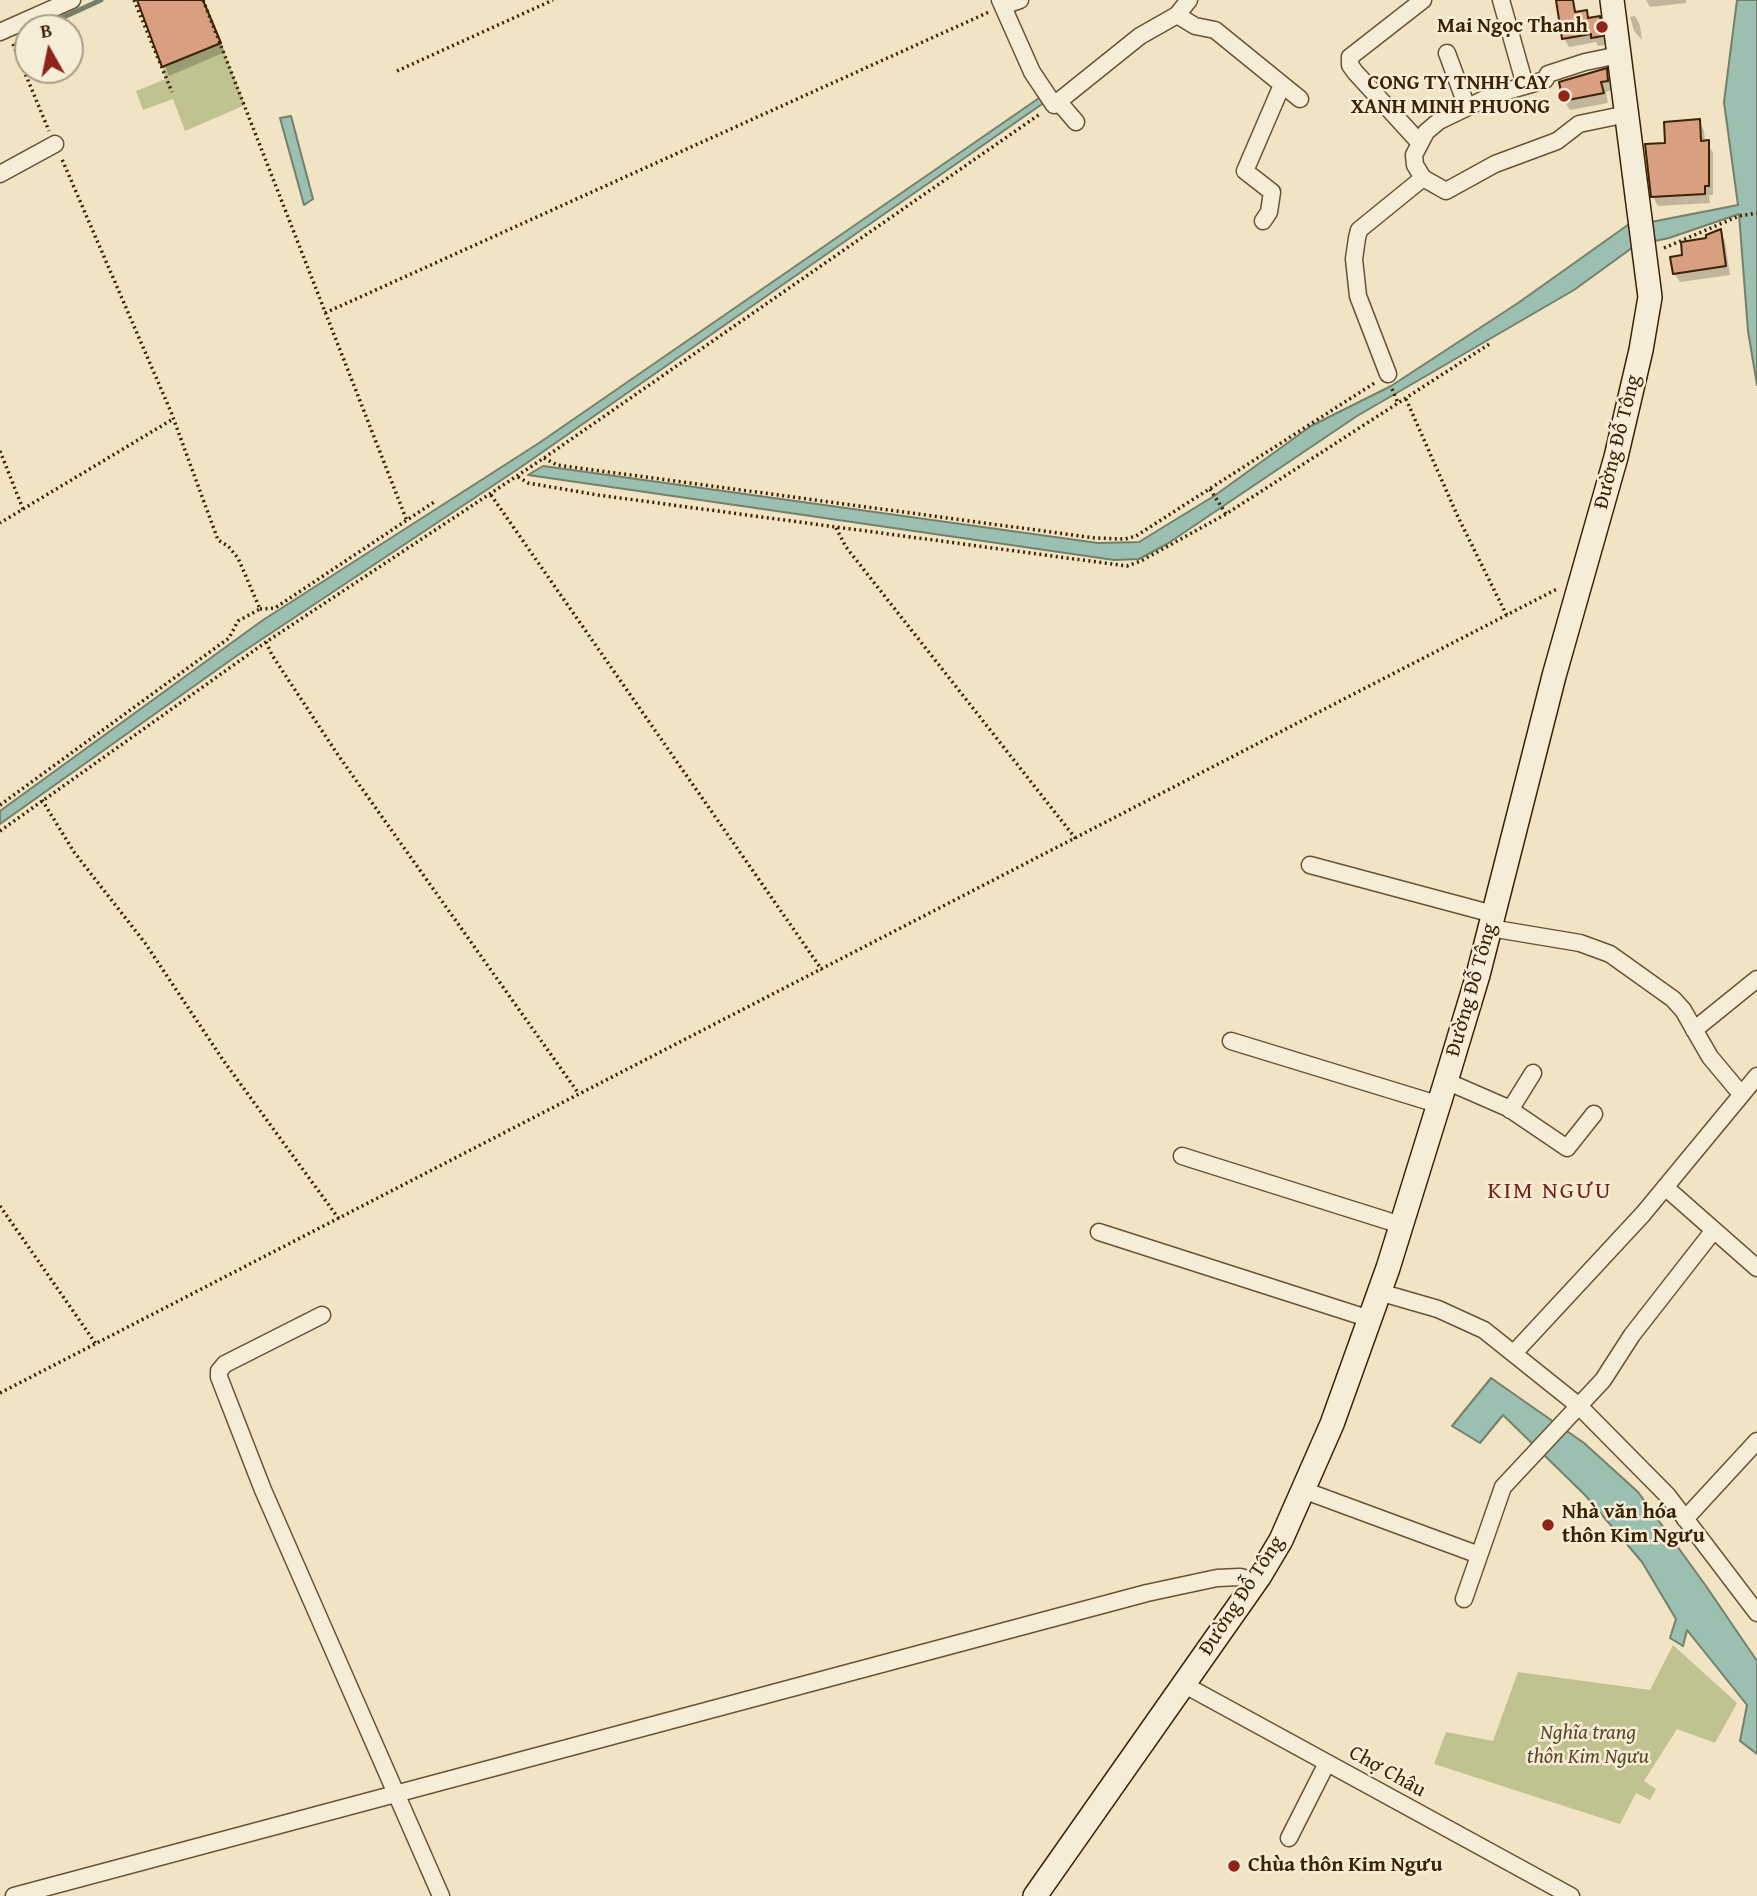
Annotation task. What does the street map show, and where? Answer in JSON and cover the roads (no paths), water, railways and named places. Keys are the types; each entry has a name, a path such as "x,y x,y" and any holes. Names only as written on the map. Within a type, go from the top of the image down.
{"main road":[{"name":"Đường Đỗ Tông","path":"1035,1896 1281,1540 1332,1424 1370,1319 1446,1081 1492,921 1580,581 1616,457 1641,350 1650,297 1612,0"}],"street":[{"path":"2,28 72,0"},
{"path":"1020,0 1001,3 1032,72 1056,103 1076,122"},
{"path":"1056,103 1140,36 1177,15 1189,0"},
{"path":"1419,142 1355,72 1350,65 1350,57 1423,0"},
{"path":"1502,0 1525,85"},
{"path":"1177,15 1195,26 1215,30 1270,71 1300,99"},
{"path":"1447,52 1466,107"},
{"path":"1619,55 1548,74 1545,80 1466,107 1439,121 1419,142 1413,155 1415,166 1423,178 1446,191 1495,164 1557,141 1579,124 1627,114"},
{"path":"1263,221 1269,212 1272,192 1245,171 1282,85"},
{"path":"0,174 55,144"},
{"path":"1388,374 1358,296 1354,258 1357,238 1359,230 1423,178"},
{"path":"1310,865 1610,954 1673,999 1710,1057 1741,1094"},
{"path":"1694,1030 1757,979"},
{"path":"1231,1041 1437,1104"},
{"path":"1510,1110 1533,1073"},
{"path":"1514,1353 1665,1187 1757,1076"},
{"path":"1446,1081 1510,1110 1567,1148 1594,1114"},
{"path":"1182,1156 1401,1225"},
{"path":"1665,1187 1755,1264"},
{"path":"1464,1599 1503,1487 1610,1371 1632,1335 1714,1230"},
{"path":"1099,1232 1370,1319"},
{"path":"1379,1292 1438,1309 1484,1330 1514,1353 1668,1496 1757,1613"},
{"path":"322,1315 225,1364 219,1370 219,1377 263,1490 441,1896"},
{"path":"1685,1519 1757,1441"},
{"path":"1303,1490 1479,1555"},
{"path":"14,1896 1158,1590 1232,1577 1255,1581"},
{"name":"Chợ Châu","path":"1183,1684 1570,1896"},
{"path":"1289,1838 1327,1763"}],"waterway":[{"path":"70,14 101,0"}],"place":[{"name":"Mai Ngọc Thanh","path":"1602,27"},
{"name":"CONG TY TNHH CAY XANH MINH PHUONG","path":"1564,96"},
{"name":"Nhà văn hóa thôn Kim Ngưu","path":"1548,1525"},
{"name":"Chùa thôn Kim Ngưu","path":"1234,1866"}],"district":[{"name":"KIM NGƯU","path":"1550,1192"}],"park label":[{"name":"Nghĩa trang thôn Kim Ngưu","path":"1588,1746"}]}
